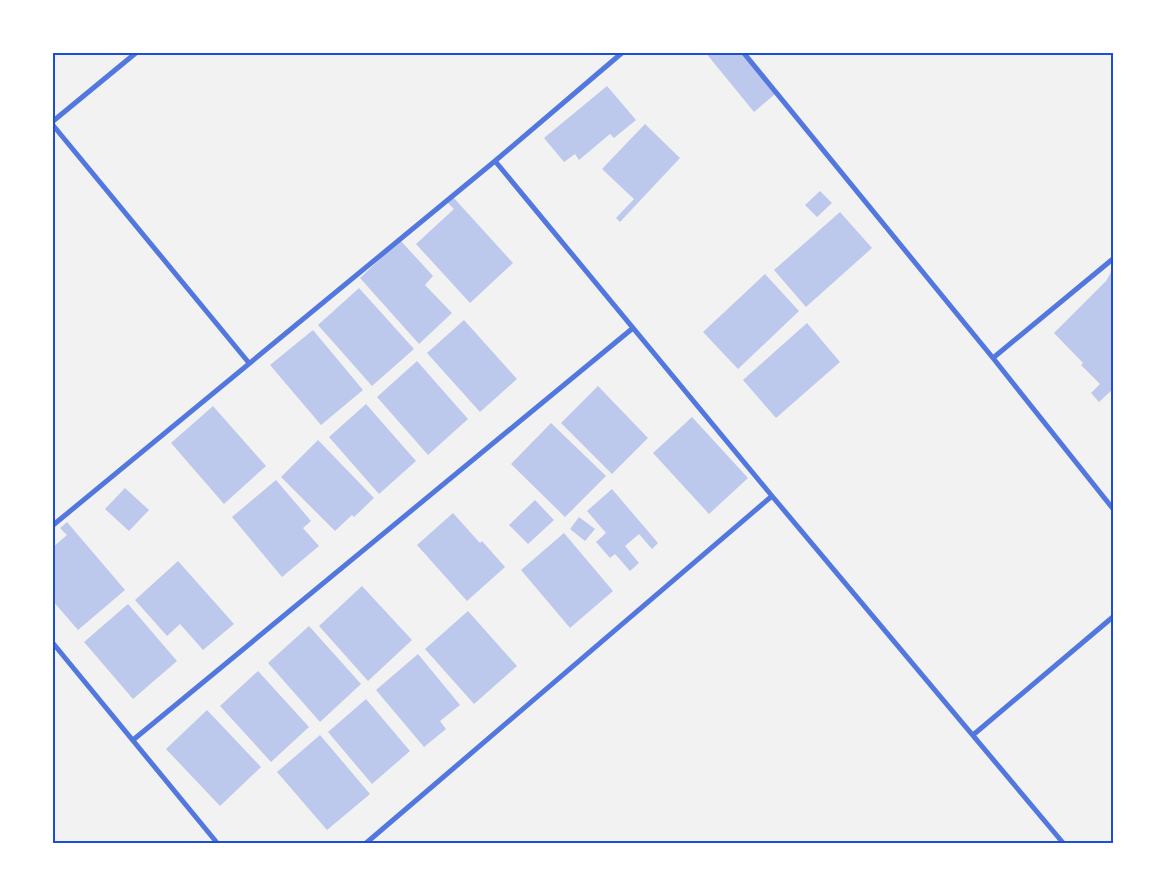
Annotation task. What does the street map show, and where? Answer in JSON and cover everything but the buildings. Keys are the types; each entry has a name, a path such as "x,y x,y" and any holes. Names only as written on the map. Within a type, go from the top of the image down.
{"street":[{"path":"137,52 52,123 249,363"},
{"path":"52,526 495,161 623,52"},
{"path":"743,52 993,358 1114,510"},
{"path":"495,161 772,496 1064,844"},
{"path":"993,358 1114,258"},
{"path":"133,740 633,328"},
{"path":"365,844 772,496"},
{"path":"973,735 1114,616"},
{"path":"52,642 218,844"}]}
